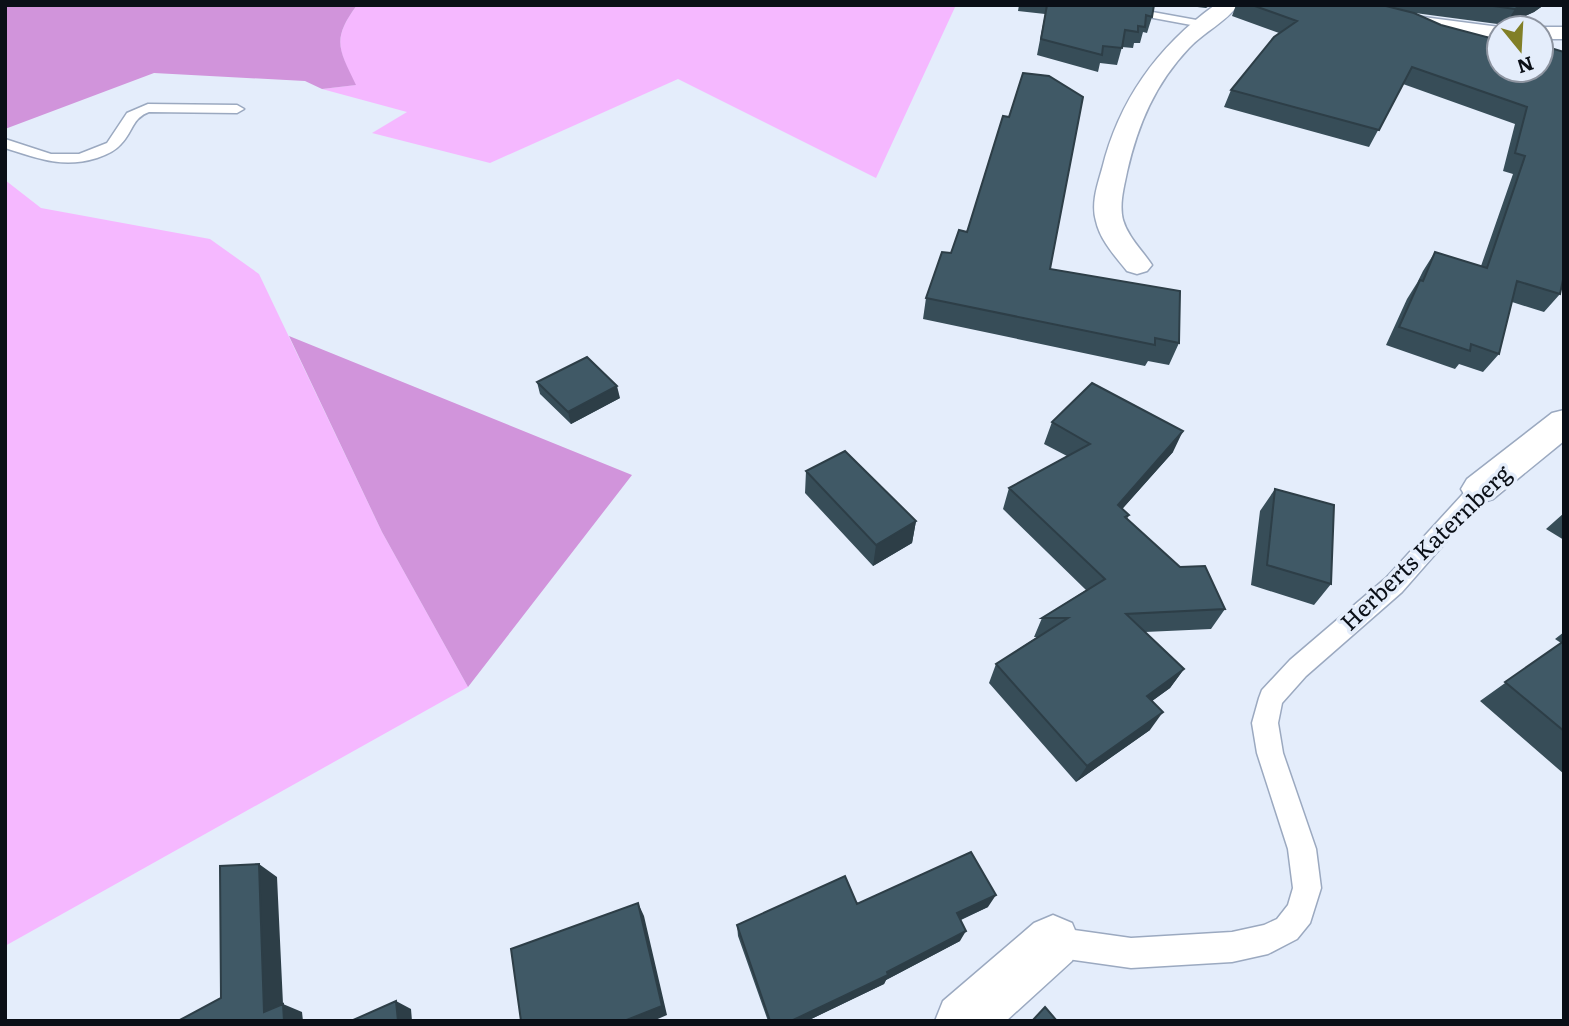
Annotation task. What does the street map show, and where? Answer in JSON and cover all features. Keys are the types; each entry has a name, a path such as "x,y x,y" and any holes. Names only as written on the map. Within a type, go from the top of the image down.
{"street":[{"path":"1137,265 1119,241 1107,213 1124,130 1140,95 1172,52 1202,24 1228,5"},
{"path":"1342,5 1400,20 1485,30"},
{"name":"Herberts Katernberg","path":"1480,489 1564,422"},
{"name":"Herberts Katernberg","path":"964,1021 1053,942"}],"lane":[{"path":"1107,8 1202,24"},
{"path":"1400,20 1437,37"},
{"path":"5,143 61,162 76,160 102,151 115,143 129,116 135,112 148,108 237,109"},
{"name":"Herberts Katernberg","path":"1053,942 1131,953 1232,947 1268,939 1287,929 1300,914 1307,888 1302,849 1270,753 1265,723 1271,698 1298,668 1394,585 1480,489"}],"shaded area":[{"path":"5,5 357,5 343,27 340,45 356,85 322,89 305,81 154,73 5,129"},
{"path":"357,5 956,5 876,178 678,79 490,163 372,133 407,112 322,89 355,85 340,45 343,27"},
{"path":"5,180 41,208 210,239 259,274 382,532 468,687 5,946"},
{"path":"289,336 632,475 468,687 382,532"}],"building":[{"path":"1047,5 1154,5 1152,17 1146,15 1145,27 1138,26 1138,32 1125,30 1122,48 1103,46 1102,55 1041,39"},
{"path":"1252,5 1382,5 1485,37 1485,84 1555,84 1555,49 1564,52 1564,275 1560,294 1517,281 1499,354 1471,344 1470,351 1399,327 1435,252 1487,268 1525,156 1515,153 1527,107 1412,67 1379,130 1231,90 1274,37 1297,21"},
{"path":"1486,5 1523,5 1515,9"},
{"path":"1023,73 1049,76 1083,97 1050,269 1180,291 1179,343 1155,338 1155,345 926,298 942,252 951,253 959,230 967,232 1003,116 1009,117"},
{"path":"587,357 617,386 568,412 537,382"},
{"path":"1092,383 1183,431 1118,505 1129,515 1125,517 1180,567 1205,566 1225,609 1126,614 1184,669 1147,696 1163,712 1087,766 996,664 1068,618 1042,618 1105,579 1009,488 1090,444 1052,422"},
{"path":"845,451 916,521 876,545 806,471"},
{"path":"1275,489 1334,505 1331,584 1267,565"},
{"path":"1564,641 1564,731 1505,682"},
{"path":"971,852 996,895 957,913 966,931 887,972 888,975 791,1021 770,1021 737,925 845,876 857,904"},
{"path":"259,864 264,1012 283,1004 284,1021 178,1021 221,998 220,866"},
{"path":"638,903 662,1006 624,1021 521,1021 511,949"},
{"path":"396,1001 398,1021 351,1021"},
{"path":"1045,1007 1057,1021 1032,1021"}]}
